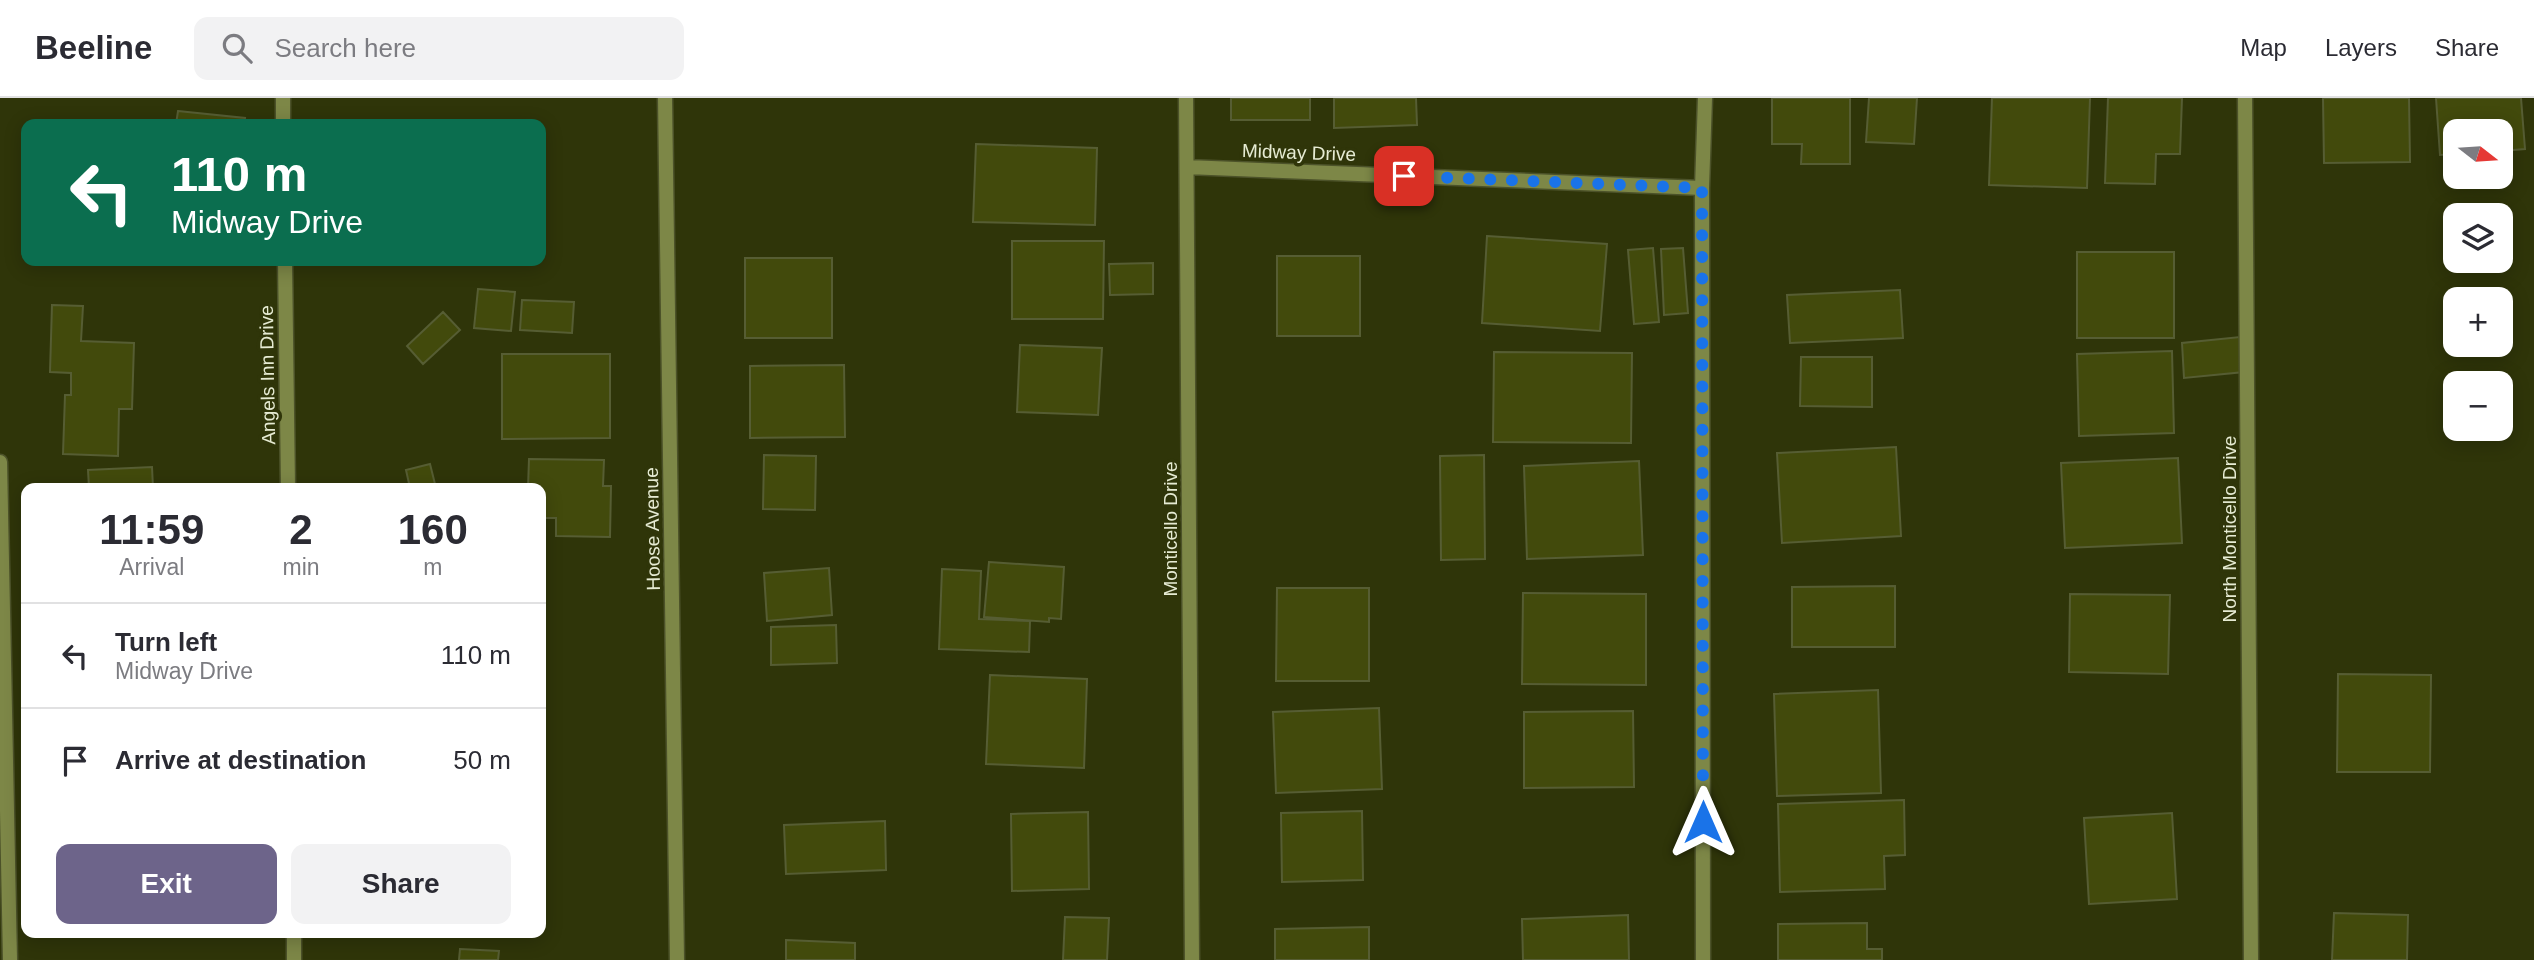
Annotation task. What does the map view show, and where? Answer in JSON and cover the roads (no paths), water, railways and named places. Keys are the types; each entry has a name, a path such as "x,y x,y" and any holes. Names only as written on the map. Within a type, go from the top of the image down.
{"street":[{"path":"282,98 283,119"},
{"name":"Hoose Avenue","path":"665,98 677,960"},
{"name":"Monticello Drive","path":"1186,98 1192,960"},
{"path":"1703,960 1702,188 1705,98"},
{"name":"North Monticello Drive","path":"2245,98 2250,960"},
{"name":"Midway Drive","path":"1188,167 1702,188"},
{"name":"Angels Inn Drive","path":"285,266 288,483"},
{"path":"0,462 10,960"},
{"path":"294,938 294,960"}]}
